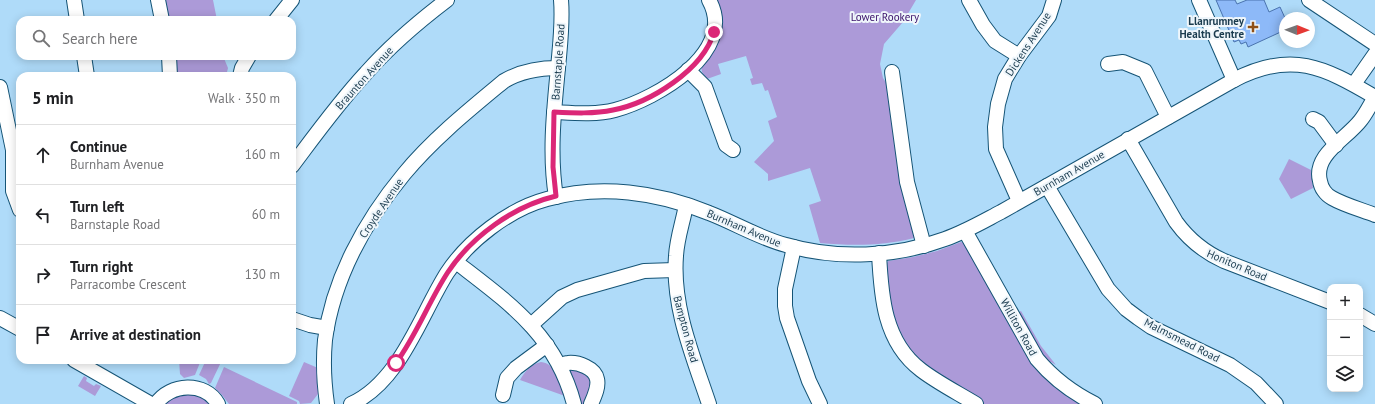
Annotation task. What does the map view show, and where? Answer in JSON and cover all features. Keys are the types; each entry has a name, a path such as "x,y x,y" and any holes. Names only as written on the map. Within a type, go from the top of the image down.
{"street":[{"path":"74,0 76,16"},
{"path":"158,0 161,16"},
{"path":"279,16 292,0"},
{"name":"Braunton Avenue","path":"297,150 366,72 398,41 447,0"},
{"name":"Barnstaple Road","path":"556,196 553,167 554,112 562,18 561,0"},
{"path":"554,112 592,113 614,110 625,107 655,94 672,83 688,70 705,52 712,39 716,23 715,14 709,0"},
{"path":"969,0 983,25 995,41 1019,56"},
{"name":"Dickens Avenue","path":"1019,202 996,149 995,127 998,104 1005,80 1019,56 1049,16 1054,0"},
{"path":"1199,0 1234,80"},
{"path":"1308,0 1375,44"},
{"path":"1354,84 1375,54"},
{"path":"85,60 87,72"},
{"path":"169,60 170,72"},
{"path":"241,72 247,60"},
{"path":"1108,64 1123,62 1145,71 1168,117"},
{"name":"Burnham Avenue","path":"357,403 377,386 404,352 445,276 456,262 477,240 502,220 538,201 556,196 589,192 612,191 652,196 686,204 766,238 794,247 835,253 880,254 924,246 965,231 1248,73 1283,65 1315,67 1337,75 1375,97"},
{"name":"Croyde Avenue","path":"327,404 324,352 327,328 337,291 353,253 380,204 404,173 441,135 504,82 512,76 526,71 558,68"},
{"path":"688,70 705,87 726,145 733,150"},
{"path":"892,72 908,182 924,246"},
{"path":"0,87 13,150 13,191 16,199"},
{"path":"1375,97 1360,121 1325,157 1320,164 1318,173 1323,191 1332,198 1375,215"},
{"path":"1313,118 1319,122 1336,145"},
{"name":"Honiton Road","path":"1128,139 1176,222 1184,234 1196,245 1209,254 1224,261 1327,301"},
{"name":"Malmsmead Road","path":"1047,186 1108,289 1126,309 1151,327 1230,365 1256,383 1276,404"},
{"name":"Bampton Road","path":"686,204 677,243 675,270 677,299 681,318 709,404"},
{"name":"Williton Road","path":"965,231 1037,360 1062,384 1095,404"},
{"path":"794,247 785,289 785,306 787,318 809,381 820,404"},
{"path":"880,254 884,305 887,320 892,334 900,348 922,371 976,404"},
{"path":"456,262 509,304 531,325 547,345 560,366 574,404"},
{"path":"531,325 562,297 577,290 644,271 675,270"},
{"path":"1363,317 1375,324"},
{"path":"0,318 16,328"},
{"path":"296,320 327,328"},
{"path":"503,395 507,378 516,368 547,345"},
{"path":"560,366 569,363 591,370 597,380 597,386 591,404"},
{"path":"81,364 150,404"},
{"path":"156,404 167,393 187,387 202,390 209,394 218,404"}],"green space":[{"path":"163,0 213,0 216,16 165,16"},
{"name":"Lower Rookery","path":"713,0 916,0 903,22 884,44 880,64 883,78 887,84 915,233 914,238 891,243 867,245 820,243 809,205 821,201 810,168 768,181 768,174 754,162 774,141 768,121 777,117 768,90 765,91 762,83 752,85 750,79 753,78 746,56 718,64 721,74 707,79 702,72 701,66"},
{"path":"173,60 225,60 228,68 227,72 173,72"},
{"path":"1289,159 1311,170 1313,188 1291,199 1279,179"},
{"path":"961,242 965,243 1031,358 1087,404 983,404 918,362 890,319 885,267 888,261 937,251"},
{"path":"1021,311 1041,346 1056,365 1051,362 1048,364 1017,313"},
{"path":"304,362 318,368 318,394 311,403 300,404 299,401 289,396"},
{"path":"541,362 550,366 557,374 565,396 520,380 529,368 534,364"},
{"path":"179,364 199,364 195,375 184,378 180,374"},
{"path":"204,364 220,364 211,383 209,384 206,379 199,375"},
{"path":"224,367 297,402 297,404 229,404 215,388"},
{"path":"572,368 588,374 591,378 588,404 581,404 569,370"},
{"path":"84,376 87,378 86,381 94,386 96,384 101,386 95,396 78,386"},
{"path":"184,394 199,396 212,404 165,404 175,396"}],"building":[{"path":"1216,0 1235,0 1237,4 1247,0 1264,0 1269,12 1280,7 1282,12 1279,12 1279,33 1248,47 1246,42 1241,44 1239,40 1234,42"}],"place":[{"name":"Llanrumney Health Centre","path":"1253,27"}],"route":[{"path":"396,363 410,342 449,271 466,250 487,231 511,214 538,201 556,196 553,167 554,112 604,112 625,107 655,94 672,83 702,56 712,39 714,32"}]}
